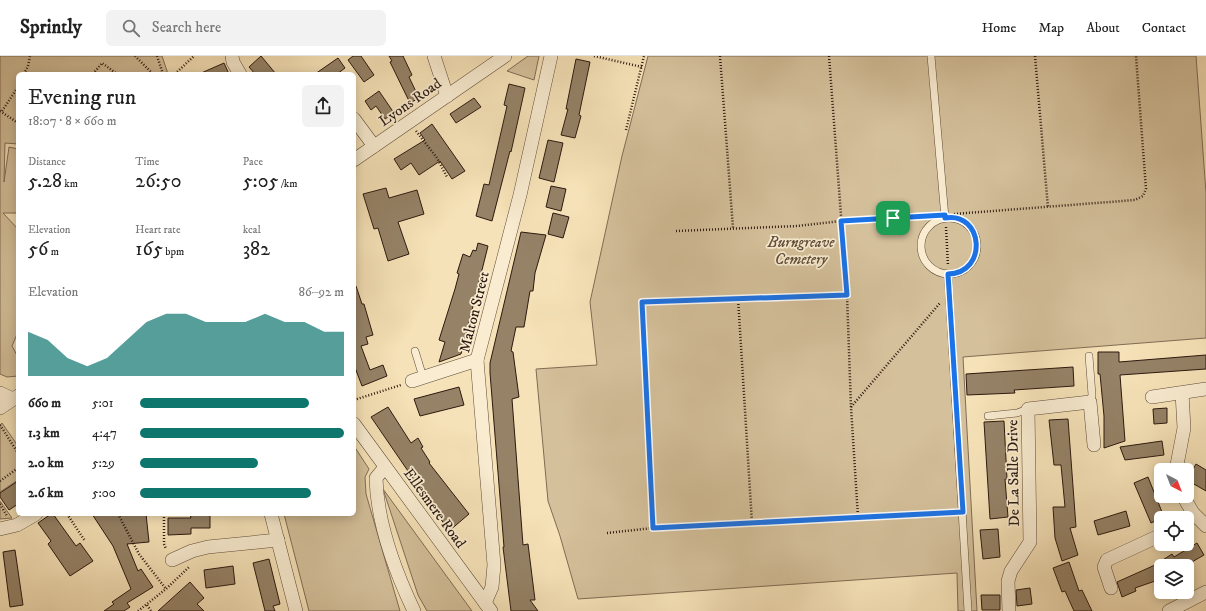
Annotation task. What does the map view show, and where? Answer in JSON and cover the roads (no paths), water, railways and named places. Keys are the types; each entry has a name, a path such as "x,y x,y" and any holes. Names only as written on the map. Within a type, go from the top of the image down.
{"street":[{"path":"232,56 233,62 239,72"},
{"path":"434,56 446,96"},
{"name":"Lyons Road","path":"356,159 505,56"},
{"name":"Malton Street","path":"488,607 494,565 477,360 520,195 551,56"},
{"path":"356,122 374,146"},
{"path":"418,379 477,360"},
{"path":"1152,397 1206,389"},
{"path":"0,393 16,398"},
{"path":"1177,463 1184,428 1182,393"},
{"path":"0,408 16,398"},
{"path":"1090,402 1094,445"},
{"name":"De La Salle Drive","path":"1009,611 1008,581 1011,571 1030,542 1028,409 1090,402"},
{"name":"Ellesmere Road","path":"356,427 488,607"},
{"path":"385,467 376,478 379,511 401,584 414,611"},
{"path":"0,529 18,526 33,516"},
{"path":"272,516 296,611"},
{"path":"1194,518 1206,526"},
{"path":"1111,588 1104,567 1106,560 1154,538"},
{"path":"172,560 192,550 278,540"},
{"path":"1169,611 1206,592"}],"lane":[{"path":"931,56 945,217"},
{"path":"945,217 959,220 968,225 974,233 977,242 977,250 971,264 961,272 948,274 932,270 922,256 920,246 923,233 929,225 945,217"},
{"path":"948,274 968,611"},
{"path":"415,350 418,379"},
{"path":"1089,356 1092,395 1090,402"},
{"path":"988,416 1017,413 1028,409"}],"park label":[{"name":"Burngreave Cemetery","path":"801,250"}]}
